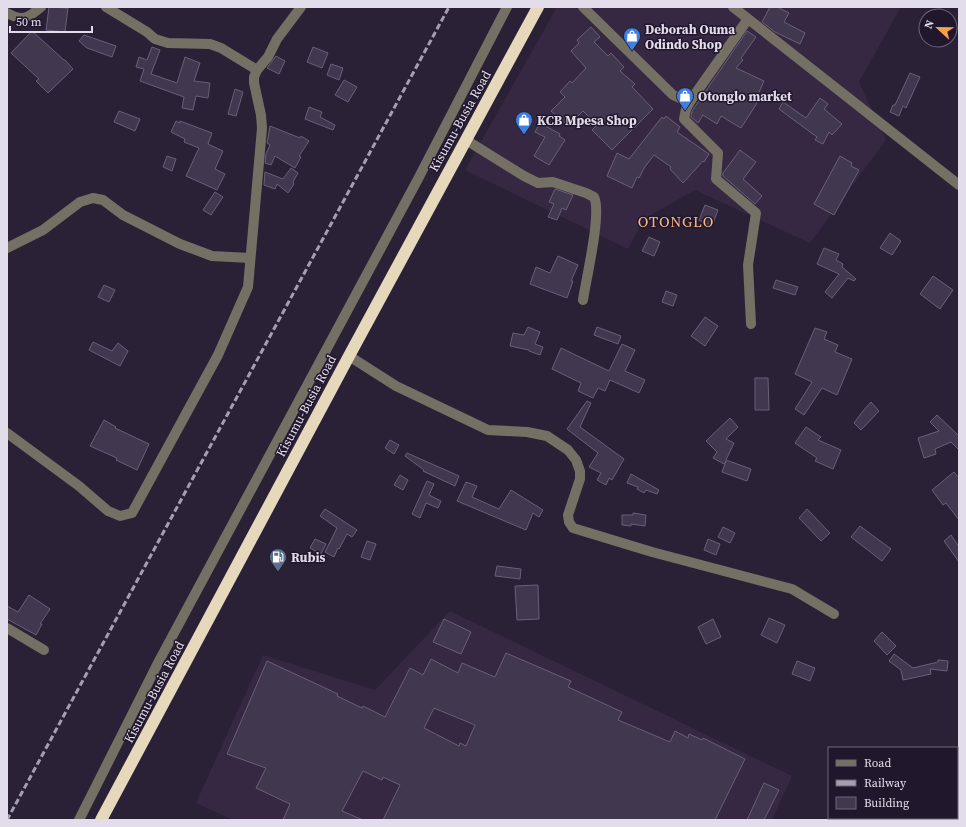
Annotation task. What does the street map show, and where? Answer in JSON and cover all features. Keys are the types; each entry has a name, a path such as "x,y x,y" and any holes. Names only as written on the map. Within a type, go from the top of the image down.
{"highway":[{"name":"Kisumu-Busia Road","path":"101,820 349,356 538,7"}],"street":[{"path":"7,13 17,18 29,17 41,7"},
{"path":"106,7 147,32 154,39 168,43 210,44 221,48 257,70"},
{"path":"7,433 16,438 79,486 108,511 120,516 132,514 218,355 248,287 262,128 261,115 254,83 257,70 268,57 277,39 301,7"},
{"path":"79,820 159,661 418,179 507,7"},
{"path":"583,7 673,95 684,100 692,100"},
{"path":"733,7 959,185"},
{"path":"748,19 686,109 684,119 718,153 716,179 756,214 748,265 751,324"},
{"path":"466,140 538,183 554,182 594,197 597,206 597,220 583,300"},
{"path":"7,248 43,230 80,202 93,198 103,200 123,215 180,244 212,256 250,258"},
{"path":"349,356 396,386 488,430 527,432 546,436 568,450 576,460 580,471 580,479 568,515 569,522 573,528 652,552 792,589 834,614"},
{"path":"7,628 44,650"}],"shaded area":[{"name":"Otonglo market","path":"557,7 901,7 859,82 886,140 810,243 695,190 644,219 628,249 465,170"},
{"path":"450,611 792,776 772,820 233,820 196,803 263,655 375,690"}],"building":[{"path":"49,7 68,8 65,32 46,30"},
{"path":"770,7 777,7 789,13 784,22 805,33 800,44 775,32 762,22"},
{"path":"591,27 600,37 594,42 608,56 611,53 624,67 620,71 635,84 632,87 653,109 612,150 592,130 597,125 583,111 568,126 551,111 565,97 560,92 570,81 572,83 586,68 571,51 579,43 577,40"},
{"path":"32,31 73,69 48,93 36,81 39,79 11,53"},
{"path":"747,31 756,37 741,58 743,60 736,68 764,81 755,101 757,103 741,128 721,116 717,124 703,115 698,123 691,117 692,111"},
{"path":"84,35 116,46 112,57 87,48 79,41"},
{"path":"152,47 160,50 151,74 177,83 185,57 200,63 194,81 210,83 208,98 196,96 193,110 182,108 184,97 140,81 144,69 136,67 139,57 147,60"},
{"path":"313,47 328,53 322,68 307,62"},
{"path":"276,56 285,61 279,74 267,68"},
{"path":"331,64 343,68 339,80 327,75"},
{"path":"910,73 920,77 906,108 903,106 899,116 890,112 893,105 895,105"},
{"path":"344,80 357,87 348,102 335,95"},
{"path":"235,89 243,92 236,116 228,114"},
{"path":"820,98 828,104 824,109 842,124 832,135 829,132 823,144 815,140 817,137 779,109 783,102 806,118"},
{"path":"309,107 322,112 320,117 335,125 333,130 305,119"},
{"path":"119,111 140,119 135,131 114,122"},
{"path":"666,116 680,127 677,132 709,154 704,162 703,161 683,183 670,169 671,167 654,155 644,168 639,178 637,177 632,188 607,176 617,153 629,159 662,117 664,119"},
{"path":"176,121 180,123 180,121 212,133 208,144 223,151 215,169 225,174 217,190 186,176 199,148 184,142 185,139 171,132"},
{"path":"540,123 560,134 559,136 565,140 549,165 534,156 545,137 535,132"},
{"path":"270,126 300,138 301,136 309,141 299,156 301,157 295,168 275,156 271,165 265,163 266,154 270,145 267,143"},
{"path":"740,150 756,162 743,179 762,196 755,204 723,176 723,173"},
{"path":"167,156 176,159 172,171 163,167"},
{"path":"840,156 852,163 851,166 859,170 834,215 814,204"},
{"path":"291,168 298,173 293,182 294,184 288,193 277,184 275,189 264,185 265,172 283,179"},
{"path":"555,189 573,195 566,210 562,208 557,220 548,217 554,204 549,202"},
{"path":"215,192 223,197 211,215 203,210"},
{"path":"705,205 718,210 712,226 699,220"},
{"path":"890,233 901,241 892,255 880,248"},
{"path":"649,237 660,242 654,256 642,251"},
{"path":"824,248 839,254 836,260 843,264 842,267 856,279 854,281 848,278 832,298 825,292 839,274 817,264"},
{"path":"558,256 578,265 571,281 573,281 567,298 530,284 536,267 550,273"},
{"path":"933,276 953,290 940,309 920,294"},
{"path":"776,280 798,287 795,295 773,288"},
{"path":"104,285 115,290 109,302 98,297"},
{"path":"666,291 677,295 673,306 662,302"},
{"path":"705,317 718,326 705,346 691,336"},
{"path":"528,327 540,332 535,344 543,347 540,355 529,350 510,346 513,333 524,335"},
{"path":"597,327 621,336 618,344 594,335"},
{"path":"815,328 827,332 824,339 838,345 835,352 852,359 837,395 822,388 804,415 795,409 812,382 795,374"},
{"path":"93,342 112,351 118,343 128,351 120,366 89,350"},
{"path":"622,344 635,350 625,371 645,380 639,393 610,380 605,391 598,388 593,398 578,391 581,383 552,369 561,348 609,371"},
{"path":"755,378 768,378 769,410 755,410"},
{"path":"587,401 591,403 580,427 624,459 612,480 609,478 606,485 597,480 601,473 589,467 598,453 567,429"},
{"path":"871,402 879,411 861,430 854,423"},
{"path":"937,415 959,436 959,450 951,442 935,449 936,454 924,458 918,438 939,431 930,422"},
{"path":"730,418 738,427 726,439 734,443 726,460 751,469 747,481 722,472 726,461 724,464 713,458 717,452 706,441"},
{"path":"104,420 116,427 115,428 149,444 137,470 116,460 117,458 90,446"},
{"path":"806,427 821,437 818,440 841,450 833,469 815,461 817,458 795,443"},
{"path":"390,440 399,445 394,454 385,448"},
{"path":"407,453 459,476 455,486 423,471 424,470 405,456"},
{"path":"954,472 959,478 959,520 946,503 943,505 932,490"},
{"path":"631,474 659,490 657,494 646,490 644,493 637,489 638,487 627,483"},
{"path":"400,475 408,480 403,490 394,485"},
{"path":"427,481 434,484 429,495 441,501 438,508 426,503 420,518 412,514"},
{"path":"466,482 477,486 472,497 499,509 511,490 543,510 539,517 533,513 526,530 457,501"},
{"path":"325,509 357,530 352,537 347,534 334,557 325,552 337,528 320,516"},
{"path":"807,509 830,533 821,541 799,518"},
{"path":"633,513 646,515 645,526 631,524 631,526 622,525 622,515 633,515"},
{"path":"860,526 891,549 882,561 851,537"},
{"path":"723,527 735,533 730,543 718,537"},
{"path":"951,535 959,547 959,562 944,541"},
{"path":"315,539 326,544 321,554 310,548"},
{"path":"708,539 720,544 716,555 704,550"},
{"path":"367,541 376,544 370,560 361,557"},
{"path":"497,566 521,569 520,579 495,576"},
{"path":"538,585 539,619 517,620 515,586"},
{"path":"29,595 50,609 40,624 42,624 36,635 7,619 7,606 18,612"},
{"path":"769,618 785,625 777,643 761,635"},
{"path":"444,619 471,632 461,654 433,642"},
{"path":"713,619 721,637 706,644 698,627"},
{"path":"882,632 896,646 887,655 874,641"},
{"path":"506,653 571,681 568,687 622,712 618,720 670,742 675,731 688,738 689,734 702,740 703,738 745,759 715,820 383,820 400,785 383,777 382,780 363,771 342,811 363,820 283,820 290,804 256,788 266,768 227,754 267,661 338,694 337,696 362,708 363,706 385,717 410,668 423,675 431,659 458,673 462,663 495,677","holes":["434,708 475,725 466,746 460,743 459,746 424,728"]},
{"path":"894,654 913,668 938,662 938,660 948,661 947,671 930,669 931,674 903,680 901,670 889,661"},
{"path":"797,661 815,668 810,681 792,674"},
{"path":"764,783 779,790 764,820 747,820"}],"railway":[{"path":"7,820 449,7"}],"place":[{"name":"Deborah Ouma Odindo Shop","path":"632,51"},
{"name":"Otonglo market","path":"685,111"},
{"name":"KCB Mpesa Shop","path":"524,135"},
{"name":"Rubis","path":"278,572"}],"district":[{"name":"OTONGLO","path":"676,221"}]}
